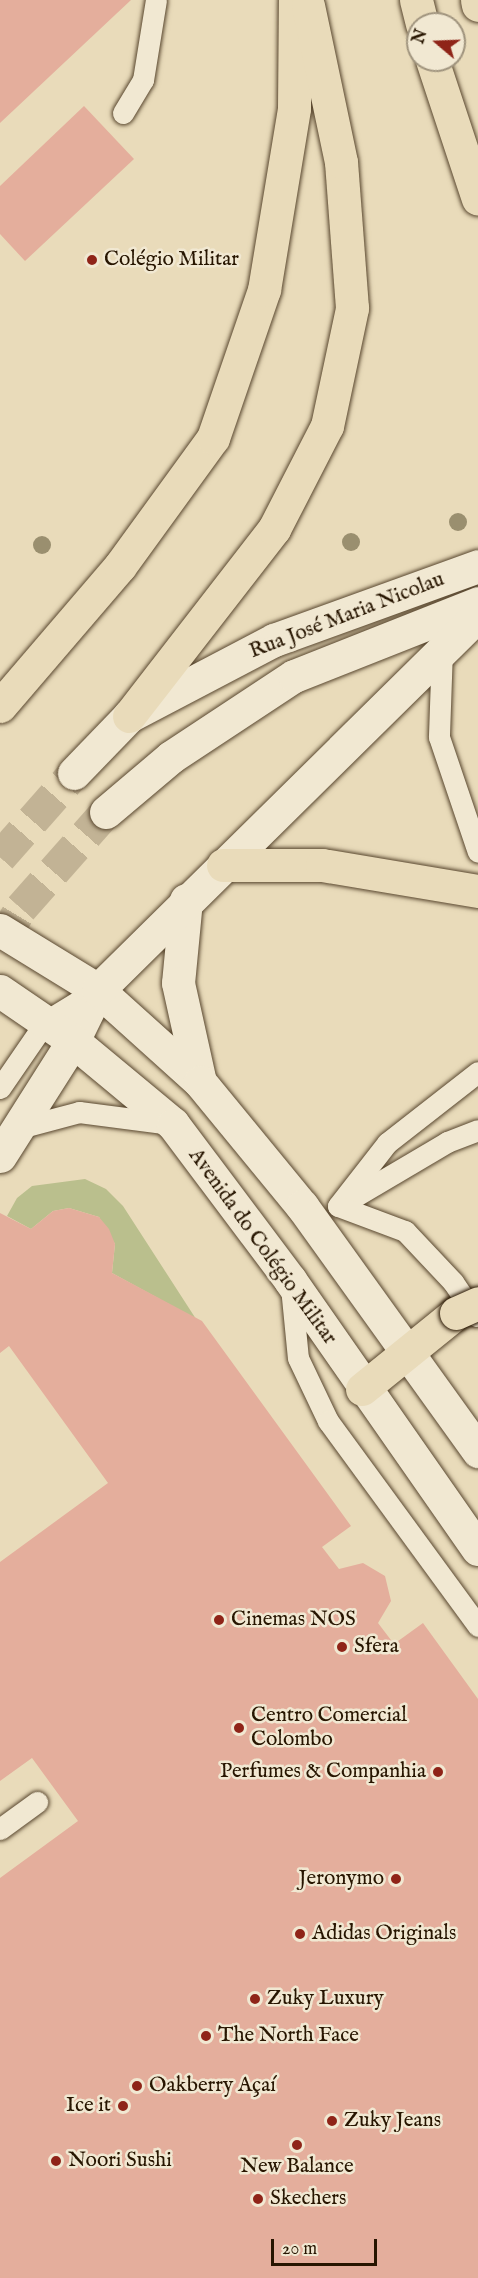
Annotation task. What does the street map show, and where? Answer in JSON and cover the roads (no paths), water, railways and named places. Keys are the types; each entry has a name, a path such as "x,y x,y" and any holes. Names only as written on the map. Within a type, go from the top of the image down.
{"highway":[{"path":"0,706 120,566 213,438 264,290 294,108 295,0"},
{"path":"129,716 274,529 327,426 352,308 341,162 307,0"},
{"path":"477,0 478,4"},
{"path":"436,72 478,199"},
{"path":"224,865 322,865 466,889"},
{"path":"362,1389 407,1352 471,1312"}],"street":[{"name":"Rua José Maria Nicolau","path":"74,773 129,716 274,640 478,566"},
{"path":"106,812 171,757 294,676 478,603"},
{"path":"0,1156 73,1041 98,990 186,900 478,615"},
{"path":"186,900 178,983 200,1082"},
{"path":"0,930 98,990 200,1082 302,1206 478,1450"},
{"name":"Avenida do Colégio Militar","path":"0,991 73,1041 173,1124 290,1280 362,1389 478,1549"}],"lane":[{"path":"123,113 143,80 156,0"},
{"path":"442,649 439,737 478,852"},
{"path":"0,1088 46,1021 98,990"},
{"path":"338,1206 387,1143 478,1072"},
{"path":"19,1128 79,1112 173,1124"},
{"path":"338,1206 447,1142 478,1130"},
{"path":"338,1206 405,1231 453,1282 471,1312"},
{"path":"290,1280 298,1358 328,1421 478,1626"},
{"path":"0,1829 37,1802"}],"tunnel":[{"path":"0,857 74,773"},
{"path":"0,943 21,908 106,812"}],"place":[{"name":"Colégio Militar","path":"92,260"},
{"name":"Cinemas NOS","path":"219,1620"},
{"name":"Sfera","path":"342,1647"},
{"name":"Centro Comercial Colombo","path":"239,1728"},
{"name":"Perfumes & Companhia","path":"438,1772"},
{"name":"Jeronymo","path":"396,1879"},
{"name":"Adidas Originals","path":"300,1934"},
{"name":"Zuky Luxury","path":"255,1999"},
{"name":"The North Face","path":"206,2036"},
{"name":"Oakberry Açaí","path":"137,2086"},
{"name":"Ice it","path":"123,2106"},
{"name":"Zuky Jeans","path":"332,2121"},
{"name":"New Balance","path":"297,2145"},
{"name":"Noori Sushi","path":"56,2161"},
{"name":"Skechers","path":"258,2199"}]}
